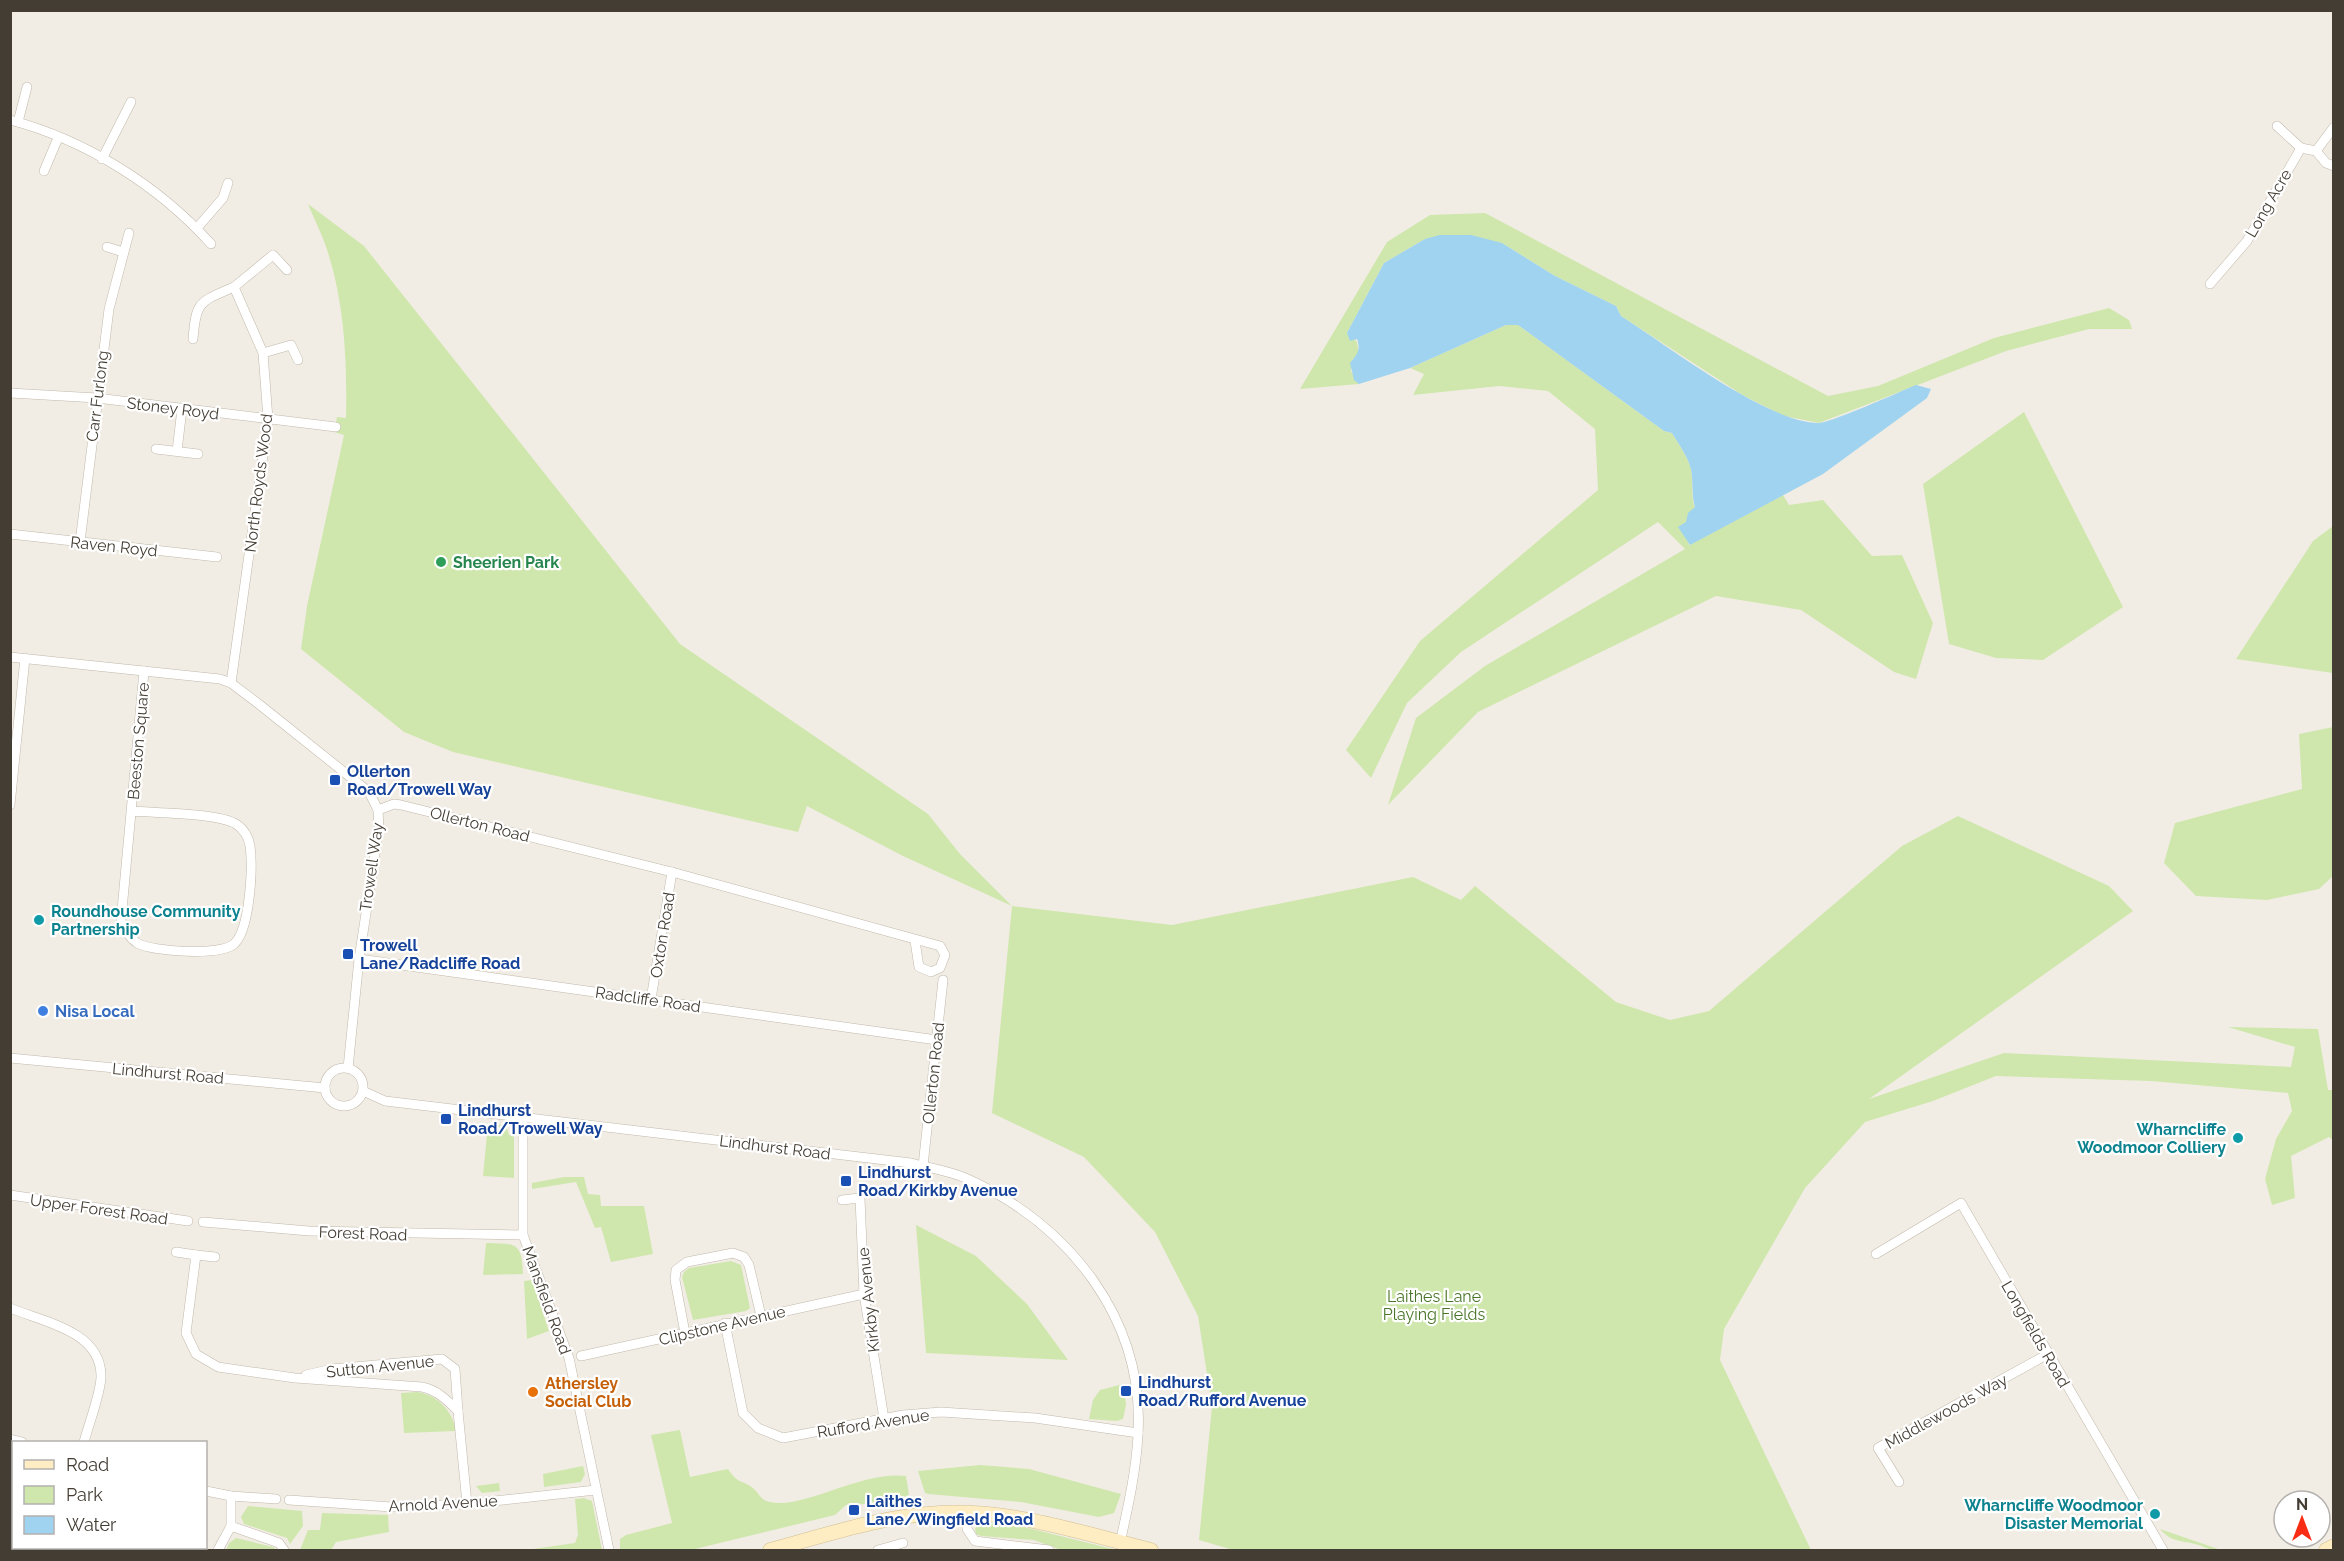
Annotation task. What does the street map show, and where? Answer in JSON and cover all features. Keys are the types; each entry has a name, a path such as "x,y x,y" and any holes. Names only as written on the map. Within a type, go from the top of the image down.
{"main road":[{"path":"770,1551 808,1546 906,1516 967,1513 1022,1518 1151,1551"},
{"path":"2326,1551 2334,1546"}],"street":[{"path":"27,87 14,121 58,138 102,159 151,189 197,228 211,244"},
{"path":"102,159 131,102"},
{"path":"2277,126 2301,148 2316,151 2326,163 2334,166"},
{"path":"2316,151 2334,127"},
{"path":"44,171 58,138"},
{"name":"Long Acre","path":"2210,284 2247,241 2301,148"},
{"path":"197,228 223,198 228,183"},
{"name":"Carr Furlong","path":"80,542 109,309 129,233"},
{"path":"107,247 123,252"},
{"path":"193,339 195,314 203,301 234,287 273,255 287,270"},
{"name":"North Royds Wood","path":"231,683 268,419 263,353 234,287"},
{"path":"263,353 291,345 298,360"},
{"name":"Stoney Royd","path":"10,393 97,398 336,428"},
{"path":"177,451 182,409"},
{"path":"156,449 198,454"},
{"name":"Raven Royd","path":"10,534 217,557"},
{"path":"10,657 220,679 231,683 362,784 378,810"},
{"path":"10,805 25,658"},
{"name":"Beeston Square","path":"132,811 222,819 236,824 245,832 250,844 251,857 246,923 235,943 224,951 147,947 135,942 126,932 121,921 144,671"},
{"name":"Ollerton Road","path":"378,810 394,804 401,805 672,872 915,941"},
{"name":"Trowell Way","path":"348,1068 358,959 379,828 378,810"},
{"name":"Oxton Road","path":"651,999 672,872"},
{"name":"Radcliffe Road","path":"358,959 937,1040"},
{"name":"Ollerton Road","path":"923,1166 943,980"},
{"name":"Lindhurst Road","path":"10,1058 325,1088"},
{"path":"348,1068 361,1077 363,1091 356,1103 342,1106 330,1101 325,1088 331,1074 348,1068"},
{"name":"Lindhurst Road","path":"363,1091 385,1101 923,1166 966,1178 1012,1202 1051,1231 1090,1272 1126,1347 1135,1380 1138,1433 1133,1485 1120,1543"},
{"name":"Mansfield Road","path":"523,1118 523,1235 569,1358 609,1551"},
{"name":"Upper Forest Road","path":"10,1195 188,1221"},
{"name":"Kirkby Avenue","path":"842,1200 860,1198 864,1294 884,1419"},
{"name":"Longfields Road","path":"1876,1254 1961,1203 2163,1551"},
{"name":"Forest Road","path":"203,1222 309,1231 523,1235"},
{"path":"176,1252 215,1257"},
{"path":"685,1333 675,1280 676,1270 687,1262 733,1253 744,1257 749,1265 761,1316"},
{"name":"Sutton Avenue","path":"195,1255 186,1333 196,1354 218,1367 295,1378 432,1389 458,1411"},
{"name":"Clipstone Avenue","path":"581,1356 864,1294"},
{"path":"10,1308 78,1335 95,1350 101,1376 85,1441"},
{"name":"Rufford Avenue","path":"725,1323 743,1413 758,1428 783,1438 884,1419 941,1412 1035,1418 1138,1433"},
{"name":"Middlewoods Way","path":"1899,1482 1878,1448 2048,1354"},
{"name":"Sutton Avenue","path":"295,1378 332,1369 442,1359 456,1369 467,1504"},
{"name":"Arnold Avenue","path":"289,1500 392,1507 467,1504 596,1490"},
{"path":"207,1491 231,1496 276,1499"},
{"path":"218,1551 231,1526 231,1496"},
{"path":"967,1513 967,1529 975,1541 1049,1551"},
{"path":"231,1526 279,1543 284,1551"},
{"path":"878,1551 903,1543"}],"green space":[{"name":"Sheerien Park","path":"308,204 364,246 680,644 928,814 960,854 1012,906 903,856 807,806 798,832 453,752 404,732 301,649 307,606 344,435 334,432 337,417 346,418 345,357 339,296 327,249"},
{"path":"1485,213 1828,396 1878,386 1994,338 2109,308 2129,320 2132,329 2089,329 2006,351 1819,423 1784,416 1744,396 1621,316 1616,306 1555,276 1502,243 1425,239 1384,263 1347,333 1356,340 1358,345 1358,356 1352,360 1351,371 1359,384 1300,389 1387,242 1430,215"},
{"path":"1506,325 1518,325 1664,431 1672,433 1685,454 1691,472 1695,507 1686,522 1689,545 1783,495 1789,505 1823,500 1872,556 1902,555 1933,623 1916,679 1894,672 1801,610 1716,596 1478,712 1388,805 1416,718 1485,666 1685,549 1658,522 1461,652 1407,703 1371,778 1346,750 1420,641 1598,490 1595,429 1548,391 1499,386 1413,395 1424,374 1410,368"},
{"path":"2024,412 2123,607 2043,660 1996,658 1949,644 1923,484"},
{"path":"2333,526 2333,673 2236,659 2313,541"},
{"path":"2333,727 2333,876 2319,889 2267,900 2196,896 2164,863 2175,823 2302,789 2299,734"},
{"name":"Laithes Lane Playing Fields","path":"1958,816 2109,886 2133,911 1869,1099 2004,1053 2291,1067 2295,1047 2228,1027 2318,1029 2328,1090 2333,1090 2333,1140 2329,1137 2291,1156 2295,1198 2272,1205 2265,1179 2276,1139 2292,1111 2288,1093 2151,1081 1996,1076 1933,1101 1865,1122 1805,1188 1724,1329 1720,1360 1811,1550 1233,1550 1199,1540 1212,1406 1198,1316 1155,1232 1084,1157 992,1113 1012,906 1172,925 1413,877 1461,900 1475,886 1616,1002 1670,1020 1709,1011 1902,846"},
{"path":"488,1124 506,1125 509,1135 514,1136 514,1178 483,1176"},
{"path":"564,1177 584,1177 588,1194 600,1195 601,1206 644,1206 653,1254 611,1262 601,1227 595,1228 576,1182 532,1189 532,1183"},
{"path":"916,1225 976,1256 1027,1304 1068,1360 926,1353"},
{"path":"486,1243 515,1246 521,1255 523,1274 483,1275"},
{"path":"731,1261 741,1265 750,1308 746,1311 693,1320 682,1277 684,1272 689,1268"},
{"path":"532,1280 549,1331 527,1339 524,1281"},
{"path":"1123,1384 1126,1405 1123,1419 1117,1421 1089,1419 1093,1400 1100,1390"},
{"path":"418,1392 432,1397 443,1405 456,1431 404,1433 401,1393"},
{"path":"680,1430 690,1477 728,1469 738,1480 749,1485 762,1498 770,1502 783,1503 799,1500 852,1484 889,1476 906,1476 909,1495 885,1503 846,1505 835,1515 691,1550 620,1550 620,1539 626,1535 672,1523 651,1435"},
{"path":"980,1465 1029,1469 1121,1494 1114,1513 1099,1517 1021,1502 928,1494 925,1493 918,1471"},
{"path":"583,1466 585,1474 581,1482 544,1487 543,1474"},
{"path":"499,1483 500,1491 482,1493 476,1486"},
{"path":"584,1498 592,1501 602,1550 526,1550 575,1543 578,1535 575,1499"},
{"path":"248,1506 302,1511 303,1526 290,1544 287,1538 244,1524 241,1517"},
{"path":"322,1513 388,1515 389,1532 336,1542 331,1550 300,1550 308,1530 320,1530"},
{"path":"982,1520 1024,1527 1117,1550 1061,1550 1034,1540 981,1536 976,1534 975,1529"},
{"path":"2160,1529 2221,1550 2212,1550 2173,1539"},
{"path":"236,1538 277,1550 226,1550 229,1543"}],"water":[{"path":"1440,235 1471,235 1502,243 1555,276 1616,306 1621,316 1717,380 1772,410 1796,419 1825,422 1916,385 1931,389 1927,398 1823,474 1690,545 1678,527 1686,522 1688,513 1695,507 1691,472 1685,454 1672,433 1664,431 1518,325 1506,325 1410,368 1359,384 1354,380 1350,363 1358,352 1359,346 1357,339 1350,341 1347,333 1384,263 1425,239"}],"place":[{"name":"Sheerien Park","path":"441,562"},
{"name":"Ollerton Road/Trowell Way","path":"335,780"},
{"name":"Roundhouse Community Partnership","path":"39,920"},
{"name":"Trowell Lane/Radcliffe Road","path":"348,954"},
{"name":"Nisa Local","path":"43,1011"},
{"name":"Lindhurst Road/Trowell Way","path":"446,1119"},
{"name":"Wharncliffe Woodmoor Colliery","path":"2238,1138"},
{"name":"Lindhurst Road/Kirkby Avenue","path":"846,1181"},
{"name":"Lindhurst Road/Rufford Avenue","path":"1126,1391"},
{"name":"Athersley Social Club","path":"533,1392"},
{"name":"Laithes Lane/Wingfield Road","path":"854,1510"},
{"name":"Wharncliffe Woodmoor Disaster Memorial","path":"2155,1514"}]}
